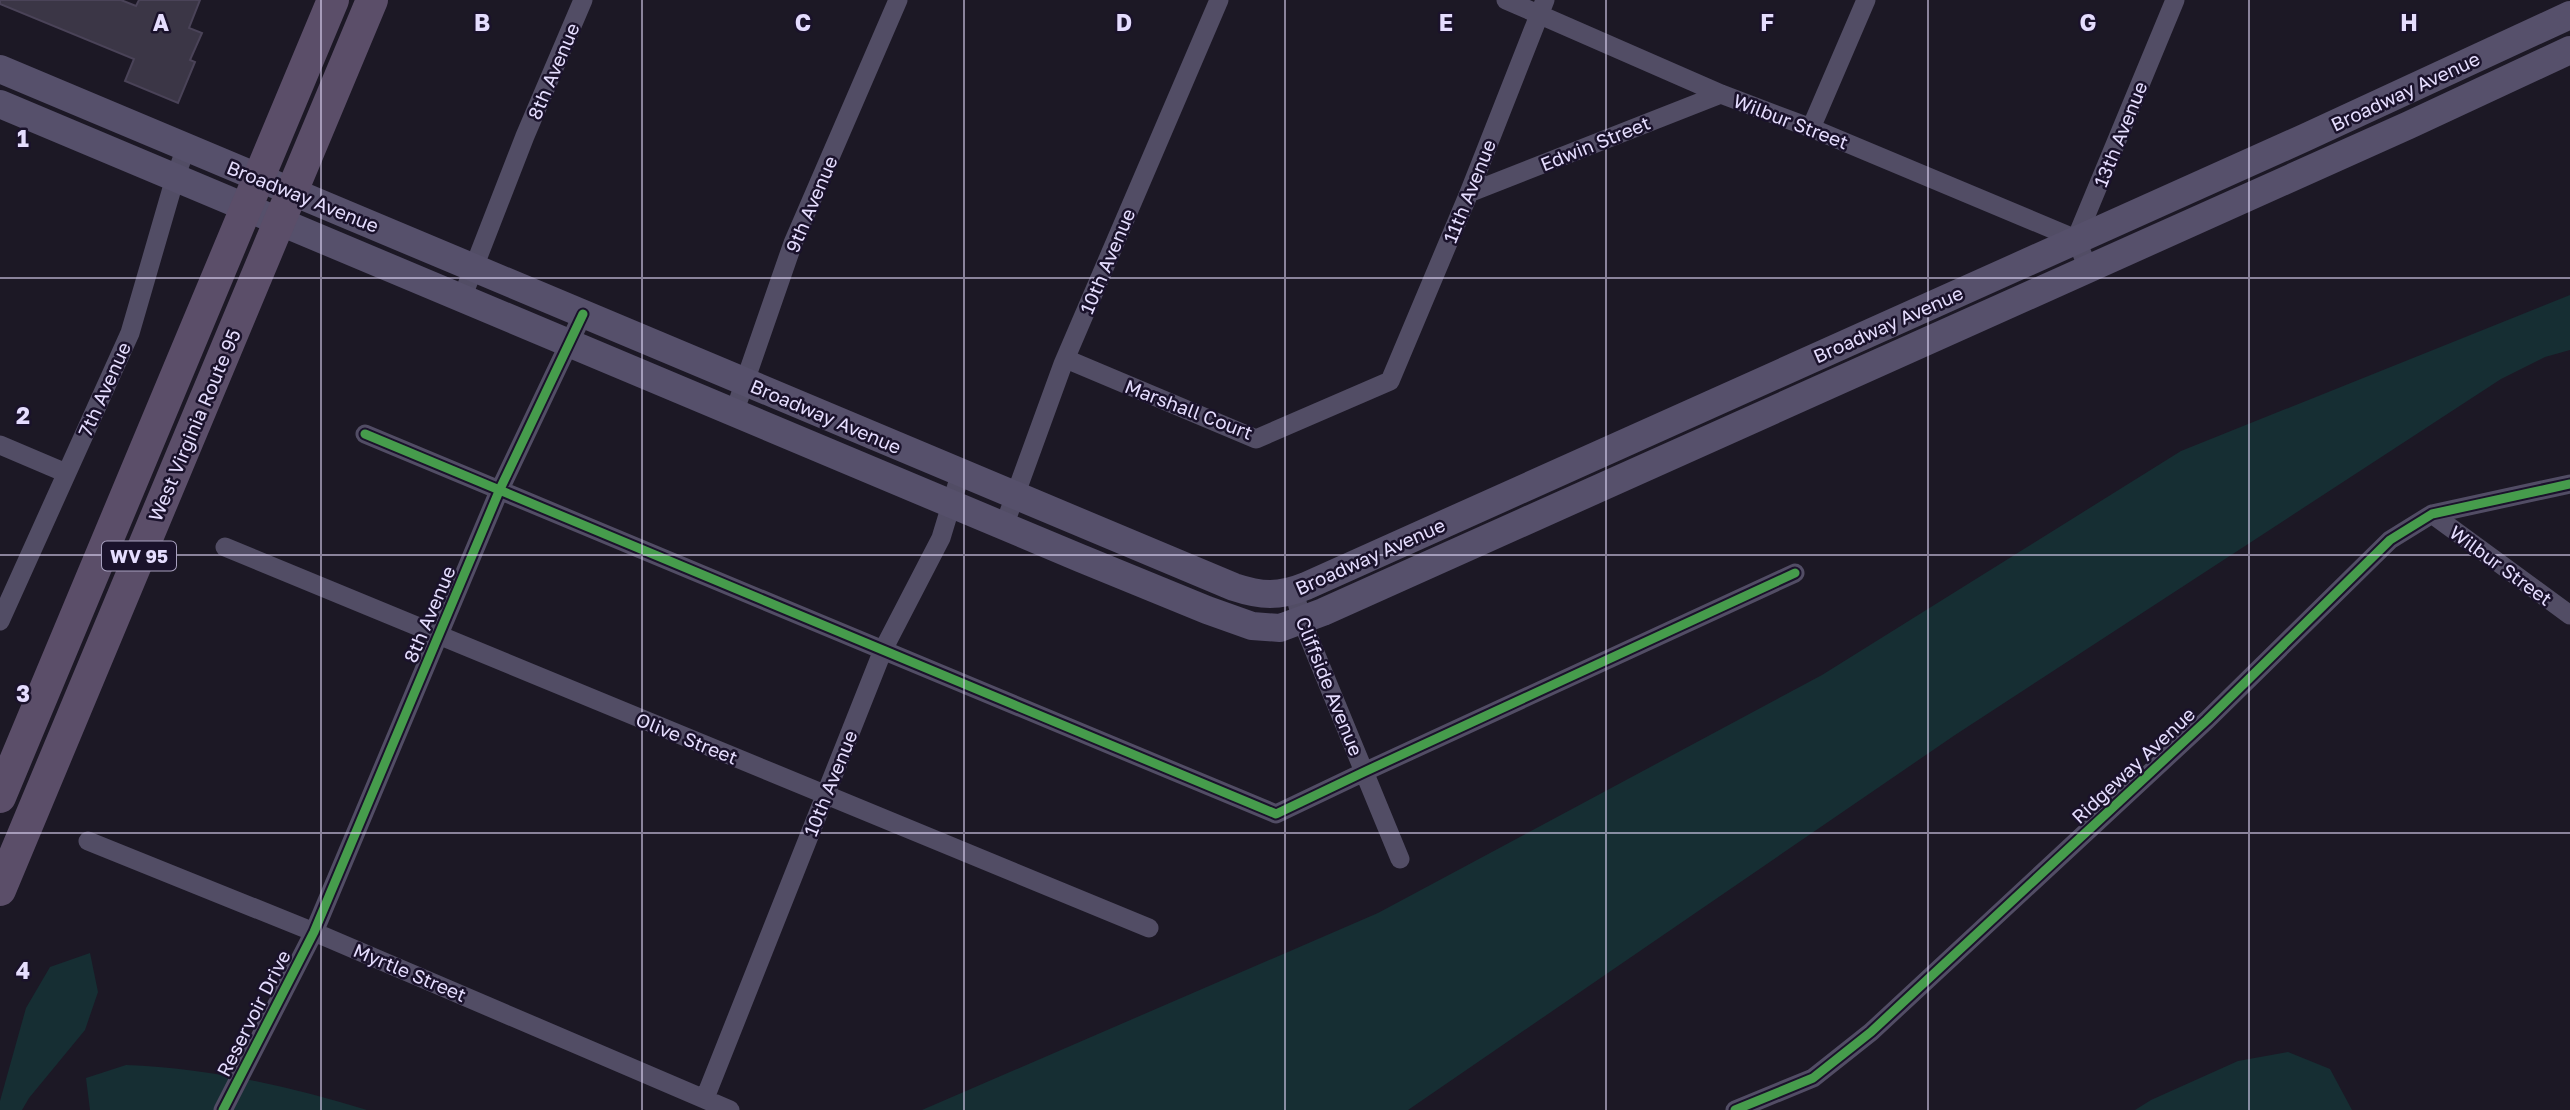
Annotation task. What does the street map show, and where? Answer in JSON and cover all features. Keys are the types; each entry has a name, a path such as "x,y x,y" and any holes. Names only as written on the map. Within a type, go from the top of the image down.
{"main road":[{"name":"West Virginia Route 95","path":"0,797 333,0"},
{"name":"West Virginia Route 95","path":"0,890 372,0"},
{"name":"Broadway Avenue","path":"0,69 1234,587 1264,596 1294,591 2570,15"},
{"name":"Broadway Avenue","path":"0,104 1004,526 1236,621 1267,628 1303,621 2570,50"}],"street":[{"name":"8th Avenue","path":"462,298 525,136 583,0"},
{"name":"9th Avenue","path":"734,413 793,243 898,0"},
{"name":"10th Avenue","path":"1004,526 1066,359 1219,0"},
{"name":"Wilbur Street","path":"1506,0 1542,7 1721,94 1811,128 2076,239"},
{"path":"1811,128 1866,0"},
{"name":"13th Avenue","path":"2076,239 2175,0"},
{"name":"11th Avenue","path":"1390,381 1469,193 1542,7"},
{"name":"Edwin Street","path":"1469,193 1721,94"},
{"name":"7th Avenue","path":"0,621 130,333 174,178 186,148"},
{"path":"2076,239 2088,268"},
{"name":"8th Avenue","path":"314,932 500,489 583,314"},
{"name":"Marshall Court","path":"1066,359 1256,439 1390,381"},
{"path":"365,434 1276,814 1795,573"},
{"path":"0,446 66,473"},
{"name":"10th Avenue","path":"705,1098 883,650 941,538 961,472"},
{"name":"Ridgeway Avenue","path":"1735,1110 1813,1078 1871,1032 2207,720 2390,540 2432,514 2570,484"},
{"name":"Wilbur Street","path":"2432,514 2570,615"},
{"name":"Olive Street","path":"225,547 1149,928"},
{"name":"Cliffside Avenue","path":"1294,591 1303,621 1400,859"},
{"name":"Myrtle Street","path":"88,841 314,932 730,1110"},
{"name":"Reservoir Drive","path":"223,1110 314,932"}],"green space":[{"path":"2570,295 2570,350 2545,357 2501,379 1955,735 1408,1110 922,1110 1378,913 1822,675 2181,451"},
{"path":"90,953 98,992 85,1030 22,1110 0,1110 0,1101 26,1008 50,967"},
{"path":"2288,1052 2330,1069 2352,1110 2135,1110 2151,1100 2238,1061"},
{"path":"126,1065 218,1074 308,1093 367,1110 90,1110 86,1078"}],"building":[{"path":"0,0 121,0 136,6 139,0 200,0 189,28 202,33 190,60 195,62 178,103 125,81 134,59 0,4"}],"cycle path":[{"path":"223,1110 314,932 500,489 583,314"},
{"path":"365,434 1276,814 1795,573"},
{"path":"1735,1110 1813,1078 1871,1032 2207,720 2390,540 2432,514 2570,484"}]}
